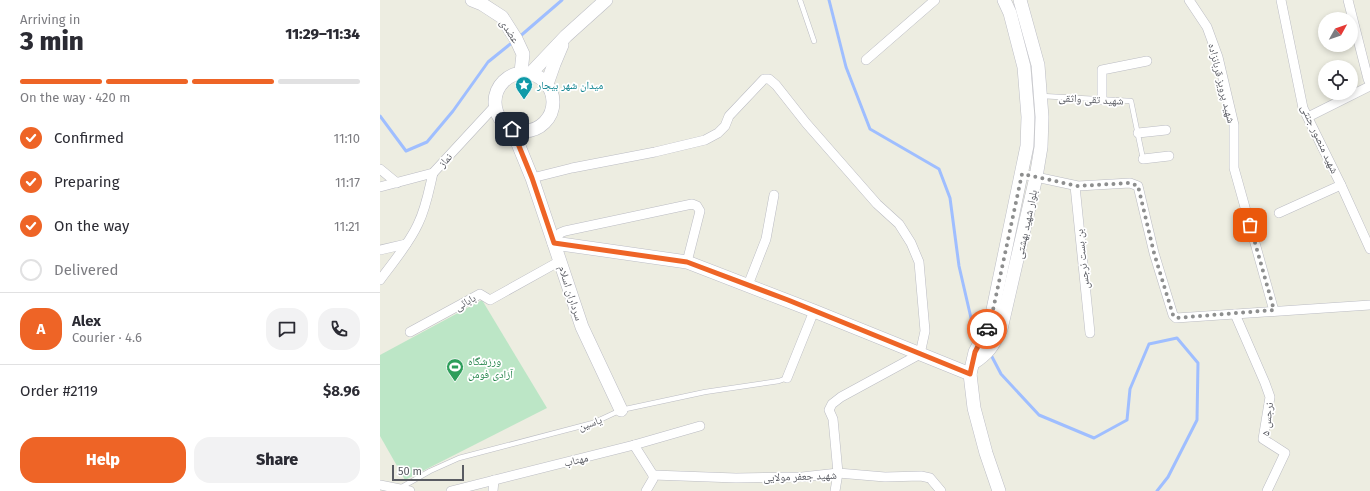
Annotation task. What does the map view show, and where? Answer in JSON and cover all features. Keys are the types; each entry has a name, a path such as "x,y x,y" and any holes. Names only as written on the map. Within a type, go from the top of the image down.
{"street":[{"name":"عضدی","path":"472,0 482,4 502,17 516,39 523,54 526,72"},
{"path":"526,72 606,0"},
{"path":"866,60 934,0"},
{"name":"بلوار شهید بهشتی","path":"996,327 1027,146 1028,117 1024,67 1010,13 1004,0"},
{"name":"بلوار شهید بهشتی","path":"996,327 1036,177 1041,147 1042,117 1038,65 1020,0"},
{"name":"شهید پرویز قربانزاده","path":"1189,0 1207,27 1218,57 1234,125 1234,168 1274,310"},
{"name":"شهید منصور جنتی","path":"1281,0 1303,108 1341,185 1370,249"},
{"path":"1308,117 1370,84 1348,0"},
{"path":"548,84 554,64 566,36"},
{"path":"1102,100 1102,70 1147,61"},
{"path":"526,72 540,77 548,84 554,102 552,112 540,127 521,131 512,129 498,116 494,107 494,97 497,88 512,74 526,72"},
{"path":"532,178 705,140 718,133 725,126 729,116 764,79 769,79 784,94 806,123 877,204 899,224 911,243 919,262 925,331 920,354 846,394 832,404 829,410 832,419 838,473 835,491"},
{"name":"نماز","path":"380,187 433,173 494,107"},
{"name":"سرداران اسلام","path":"512,129 532,178 582,327 621,410"},
{"path":"1138,133 1166,130"},
{"path":"1143,159 1169,156"},
{"path":"380,169 397,183"},
{"path":"380,280 419,223 433,173"},
{"path":"1022,174 1075,186 1130,183 1138,186 1154,253 1173,315 1176,318 1274,310 1370,306"},
{"path":"1279,213 1341,185"},
{"name":"بن بست نرجس","path":"1075,186 1090,333"},
{"path":"748,284 766,239 774,195"},
{"path":"687,262 700,211 697,206 692,204 565,231 560,233 554,243 687,262 748,284 920,354 976,361"},
{"path":"380,250 406,244"},
{"name":"بابائی","path":"410,332 480,294 490,300 560,261"},
{"path":"787,378 814,311"},
{"name":"نرجس ۵","path":"1235,314 1270,397 1263,439 1285,453 1267,491"},
{"path":"996,327 976,361 974,408 986,453 999,491"},
{"name":"مهتاب","path":"451,491 634,445 700,426"},
{"path":"634,445 653,475 653,478 646,491"},
{"name":"شهید جعفر مولایی","path":"653,475 736,478 802,476 838,473 885,477 921,476 930,478 941,491"},
{"path":"493,491 494,480"},
{"path":"380,485 393,489 410,491"}],"lane":[{"path":"800,0 814,41"},
{"name":"شهید تقی واثقی","path":"1041,96 1131,102 1143,159"},
{"name":"یاسین","path":"393,489 459,458 593,423 621,410 705,392 779,381 787,378"}],"green space":[{"name":"ورزشگاه آزادی فومن","path":"482,300 547,408 405,480 380,436 380,355"}],"waterway":[{"path":"518,38 562,0"},
{"path":"829,0 846,67 870,129 939,169 950,198 959,266 971,318 980,334"},
{"path":"380,116 406,151 427,142 453,111 488,62 514,41"},
{"path":"990,353 1001,374 1039,415 1094,438 1127,420 1130,389 1149,344 1177,338 1198,363 1197,420 1168,477 1157,491"}],"way so far":[{"path":"987,329 990,324 994,298 1022,174 1078,186 1130,183 1138,186 1154,253 1173,315 1176,318 1274,310 1250,225"}],"place":[{"name":"میدان شهر بیجار","path":"524,100"},
{"name":"ورزشگاه آزادی فومن","path":"455,382"}],"route":[{"path":"512,129 532,178 554,243 687,262 748,284 970,374 975,352 987,329"}]}
